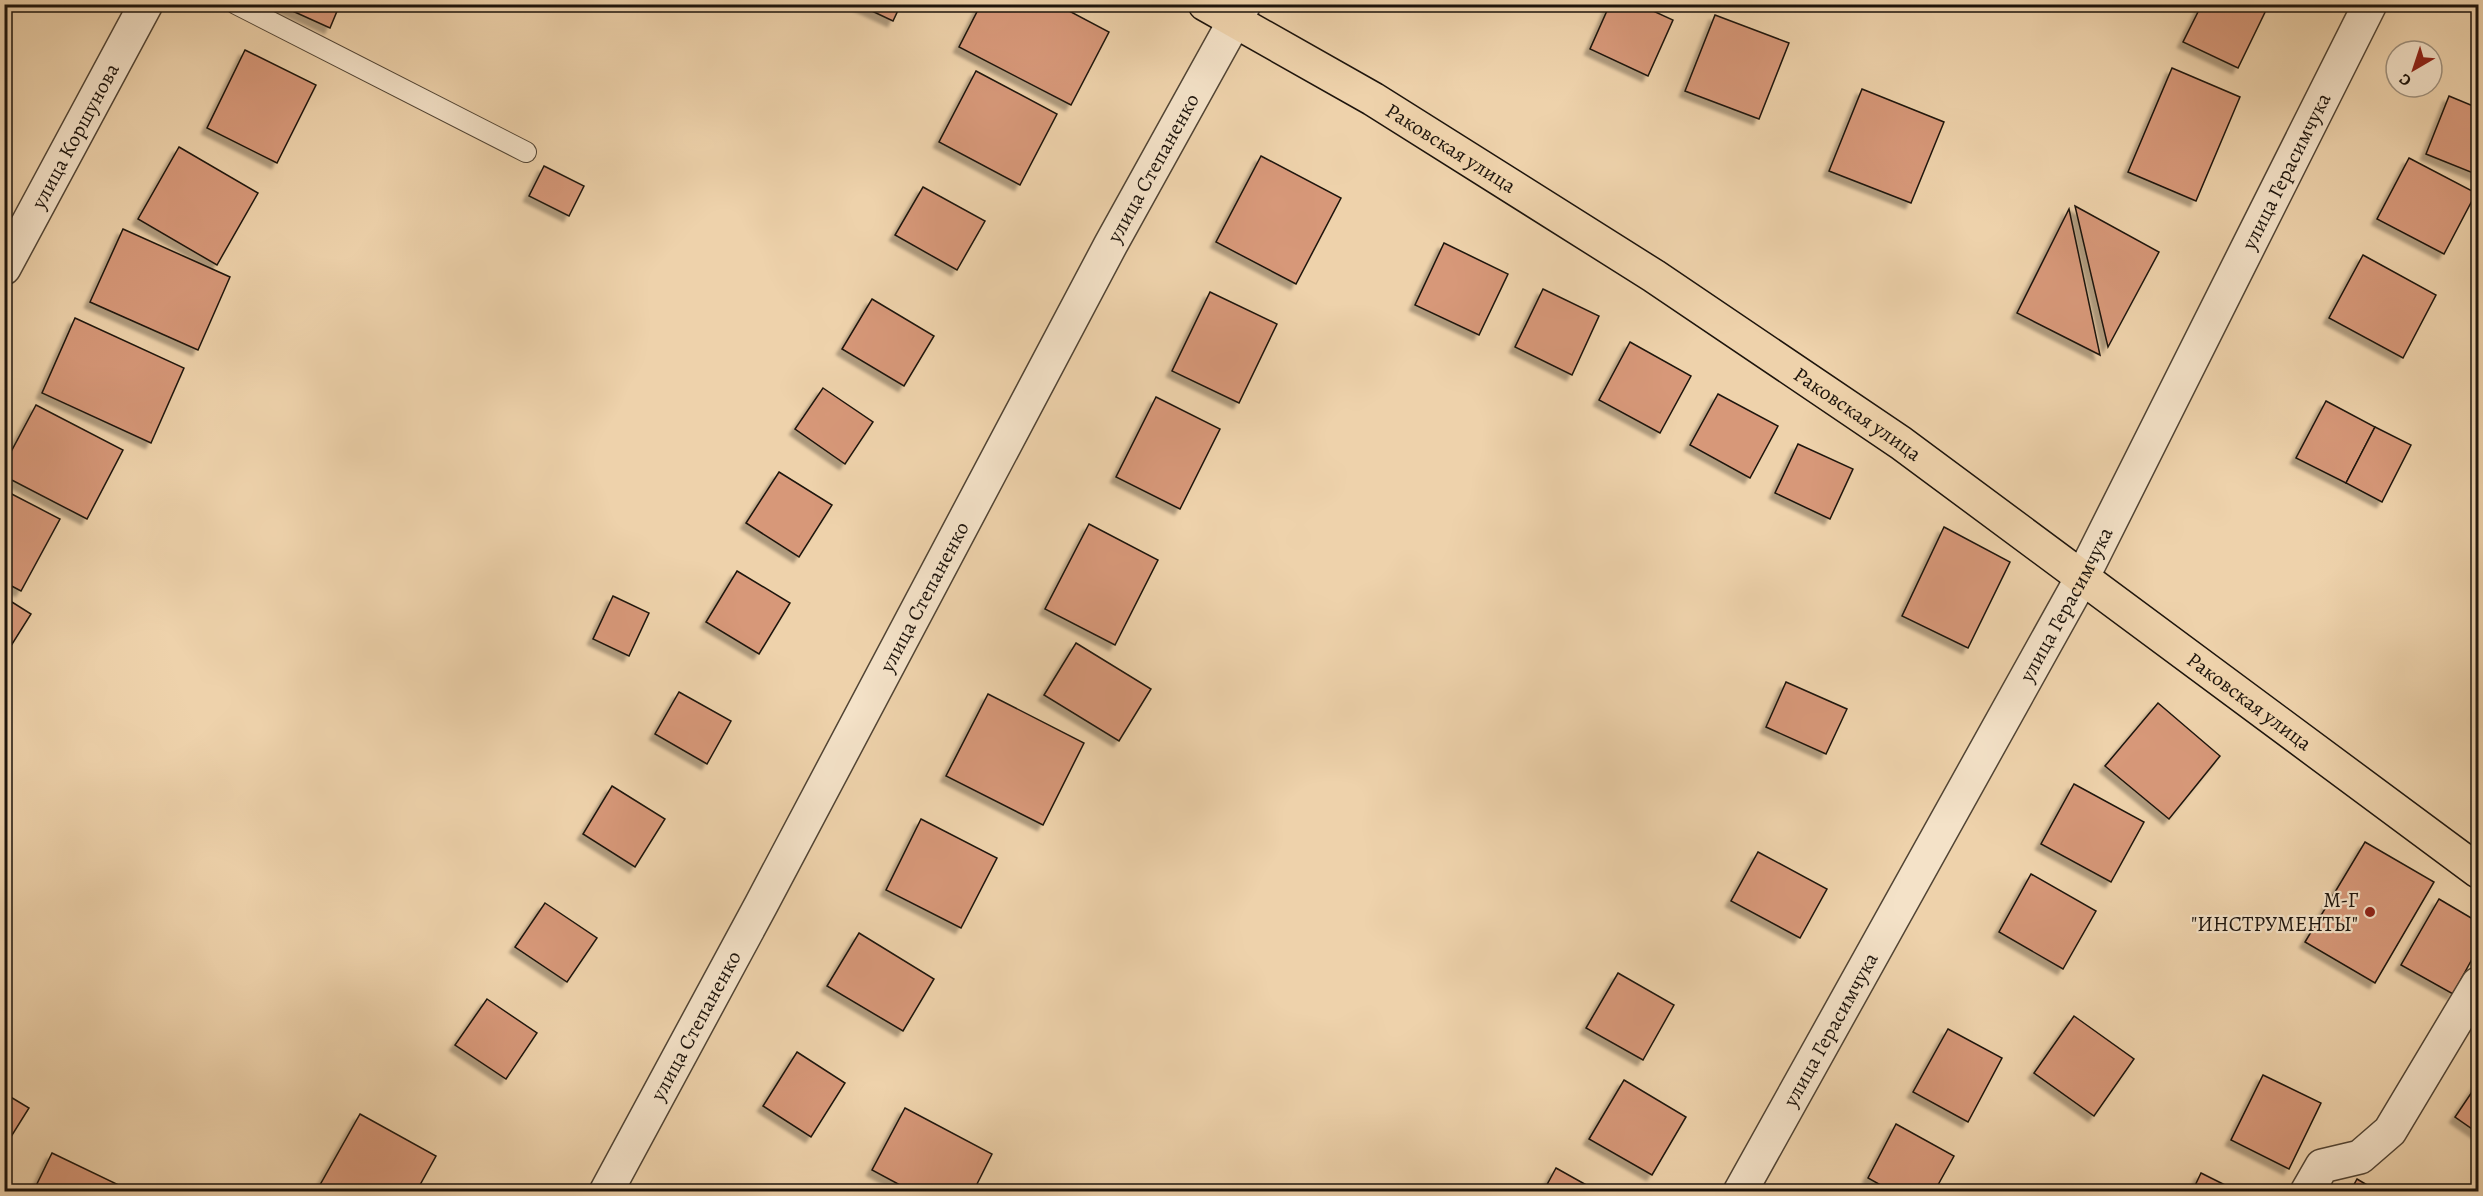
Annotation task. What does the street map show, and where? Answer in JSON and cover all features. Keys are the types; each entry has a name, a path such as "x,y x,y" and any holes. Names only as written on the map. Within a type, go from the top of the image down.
{"main road":[{"name":"Раковская улица","path":"1205,4 1240,13 1654,276 1901,443 2478,871"}],"street":[{"name":"улица Коршунова","path":"4,268 146,4"},
{"name":"улица Герасимчука","path":"1740,1191 2083,576 2370,4"},
{"name":"улица Степаненко","path":"606,1191 761,905 1111,244 1240,13"},
{"path":"2307,1191 2322,1166 2360,1157 2390,1131 2478,984"}],"lane":[{"path":"236,4 526,152"}],"building":[{"path":"277,4 340,4 330,28"},
{"path":"857,4 901,4 893,21"},
{"path":"981,4 1056,4 1109,32 1071,105 959,47"},
{"path":"1610,4 1638,4 1673,20 1648,76 1590,49"},
{"path":"2202,4 2269,4 2238,68 2183,42"},
{"path":"1715,15 1789,43 1759,119 1685,91"},
{"path":"245,50 316,85 277,163 207,128"},
{"path":"2172,68 2240,97 2196,201 2128,172"},
{"path":"976,71 1057,114 1020,185 939,142"},
{"path":"1862,89 1944,122 1911,203 1829,171"},
{"path":"2449,96 2478,108 2478,175 2426,154"},
{"path":"179,147 258,193 217,265 138,219"},
{"path":"1261,156 1341,198 1296,284 1216,242"},
{"path":"2409,158 2476,193 2444,254 2377,219"},
{"path":"544,166 584,186 569,216 529,196"},
{"path":"923,187 985,221 957,270 895,235"},
{"path":"2075,206 2159,252 2108,347"},
{"path":"2069,209 2100,355 2017,313"},
{"path":"123,229 230,277 198,350 90,302"},
{"path":"1444,243 1508,274 1479,335 1415,305"},
{"path":"2363,255 2436,295 2403,358 2329,318"},
{"path":"1543,289 1599,316 1572,375 1515,347"},
{"path":"1210,292 1277,324 1239,403 1172,371"},
{"path":"872,299 934,336 904,386 842,349"},
{"path":"75,318 184,368 151,443 42,393"},
{"path":"1630,342 1691,376 1660,433 1599,400"},
{"path":"823,388 873,422 845,464 795,429"},
{"path":"1718,394 1778,426 1750,478 1690,445"},
{"path":"1156,397 1220,429 1180,509 1116,477"},
{"path":"2326,401 2375,427 2346,483 2296,458"},
{"path":"36,405 123,450 87,519 4,476 4,465"},
{"path":"2375,427 2411,445 2382,502 2346,483"},
{"path":"1798,444 1853,469 1830,519 1775,493"},
{"path":"779,472 832,505 799,557 746,523"},
{"path":"4,490 60,519 21,591 4,582"},
{"path":"1089,524 1158,560 1115,645 1045,609"},
{"path":"1944,527 2010,562 1968,648 1902,616"},
{"path":"737,571 790,603 759,654 706,622"},
{"path":"613,596 649,613 629,656 593,639"},
{"path":"4,597 31,614 4,657"},
{"path":"1076,643 1151,689 1119,741 1044,695"},
{"path":"1786,682 1847,709 1826,754 1766,727"},
{"path":"679,692 731,721 707,764 655,734"},
{"path":"988,694 1084,743 1043,825 946,776"},
{"path":"2158,703 2220,756 2169,819 2105,766"},
{"path":"2074,784 2144,822 2111,882 2041,844"},
{"path":"612,786 665,819 635,867 583,834"},
{"path":"921,819 997,858 961,928 886,890"},
{"name":"М-Г \"ИНСТРУМЕНТЫ\"","path":"2365,842 2434,882 2375,983 2305,942"},
{"path":"1758,852 1827,889 1800,938 1731,901"},
{"path":"2031,874 2096,911 2063,969 1999,932"},
{"path":"2439,899 2478,922 2478,948 2453,994 2401,965"},
{"path":"545,903 597,938 567,982 515,947"},
{"path":"859,933 934,979 903,1031 827,986"},
{"path":"1618,973 1674,1005 1643,1060 1586,1028"},
{"path":"487,999 537,1033 506,1079 455,1045"},
{"path":"2074,1016 2134,1059 2094,1116 2034,1073"},
{"path":"1948,1029 2002,1058 1968,1122 1913,1092"},
{"path":"797,1052 845,1083 811,1137 763,1106"},
{"path":"2263,1075 2321,1103 2289,1169 2231,1140"},
{"path":"1624,1080 1686,1117 1652,1175 1589,1139"},
{"path":"2478,1083 2478,1133 2455,1117"},
{"path":"4,1093 29,1108 4,1148"},
{"path":"905,1108 992,1154 973,1192 913,1192 872,1170"},
{"path":"360,1114 436,1156 416,1192 316,1192"},
{"path":"1896,1124 1954,1156 1934,1192 1893,1192 1868,1178"},
{"path":"52,1153 125,1188 123,1192 33,1192"},
{"path":"1556,1168 1599,1192 1543,1192"},
{"path":"2201,1173 2239,1192 2192,1192"},
{"path":"2357,1179 2379,1192 2350,1192"}],"place":[{"name":"М-Г \"ИНСТРУМЕНТЫ\"","path":"2370,912"}]}
